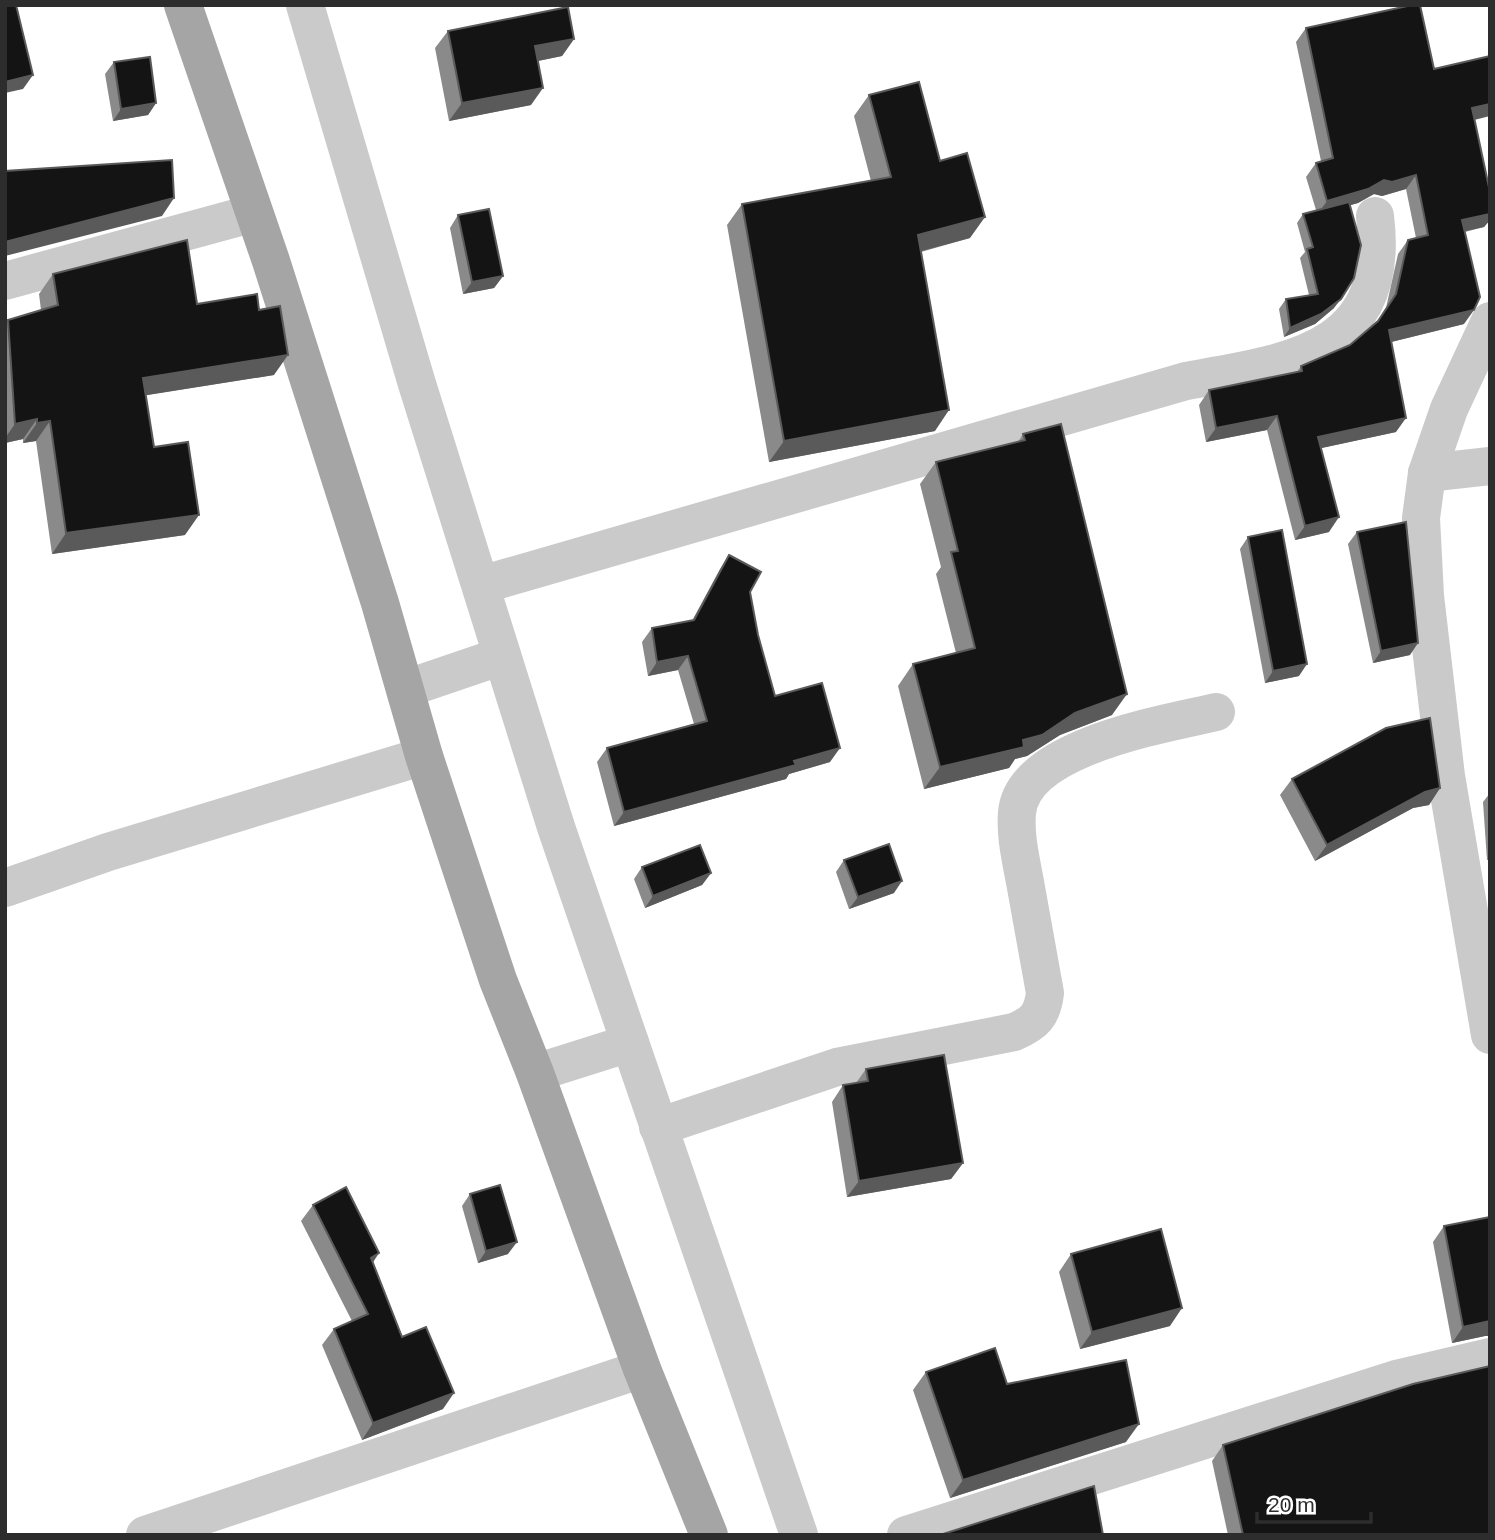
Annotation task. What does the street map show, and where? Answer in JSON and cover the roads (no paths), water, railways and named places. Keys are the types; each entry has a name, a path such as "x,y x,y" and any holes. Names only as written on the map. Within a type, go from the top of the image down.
{"main road":[{"path":"183,5 254,213 380,603 424,756 498,980 536,1073 642,1369 709,1535"}],"street":[{"path":"305,5 556,827 799,1535"},
{"path":"5,281 254,213"},
{"path":"481,585 1172,385 1282,364 1319,349 1348,324 1372,292 1379,250 1375,216"},
{"path":"1490,321 1449,409 1427,474 1422,531 1441,735 1490,1035"},
{"path":"1427,474 1490,466"},
{"path":"405,689 502,656"},
{"path":"658,1127 837,1067 1014,1032 1033,1023 1042,1012 1045,993 1020,850 1017,811 1028,785 1055,763 1118,734 1216,712"},
{"path":"5,888 108,852 424,756"},
{"path":"536,1073 630,1043"},
{"path":"906,1535 1396,1379 1490,1357"},
{"path":"145,1535 642,1369"}]}
